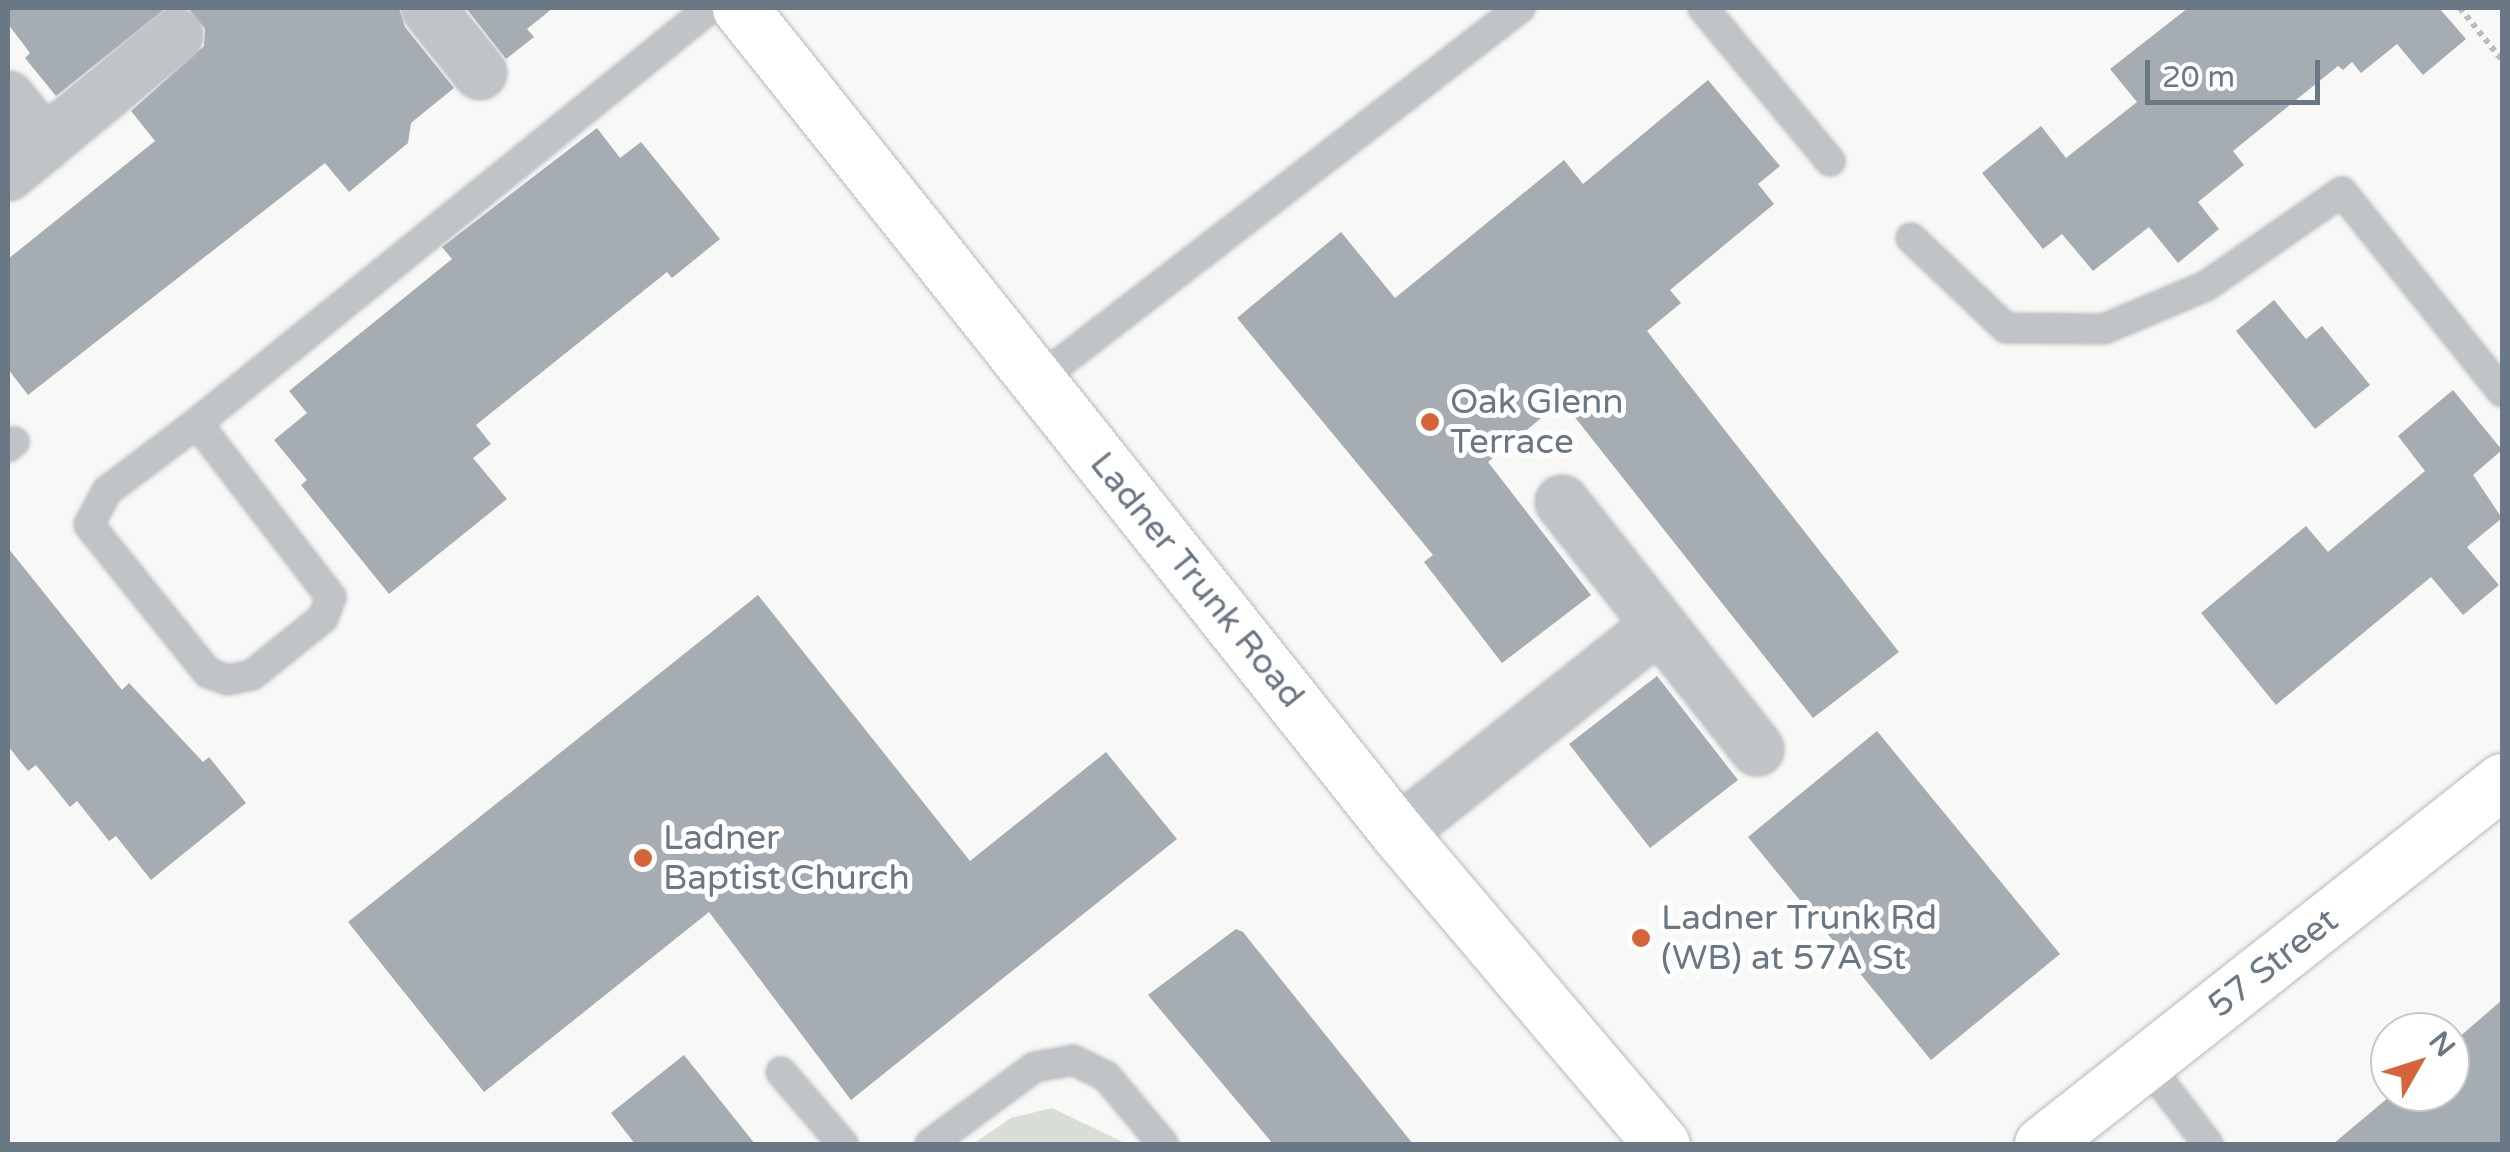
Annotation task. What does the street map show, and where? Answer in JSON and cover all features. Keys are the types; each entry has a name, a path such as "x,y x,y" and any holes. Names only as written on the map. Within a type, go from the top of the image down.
{"main road":[{"name":"Ladner Trunk Road","path":"740,8 1398,833 1662,1144"},
{"name":"57 Street","path":"2042,1144 2502,780"}],"street":[{"path":"428,8 480,73"},
{"path":"8,98 26,159 176,34"},
{"path":"1562,502 1757,749"},
{"path":"1398,833 1658,626"}],"lane":[{"path":"198,423 332,598 323,618 252,676 227,680 208,674 89,525 106,490 198,423 710,8"},
{"path":"1038,380 1520,8"},
{"path":"1703,8 1830,161"},
{"path":"1911,238 2006,328 2104,329 2206,286 2342,192 2502,392"},
{"path":"930,1144 1035,1067 1073,1060 1106,1076 1163,1144"},
{"path":"2146,1062 2208,1144"},
{"path":"781,1072 843,1144"}],"path":[{"path":"2460,8 2502,60"}],"shaded area":[{"path":"1052,1108 1127,1144 973,1144 1011,1118"}],"building":[{"path":"8,8 166,8 56,96 25,58 30,53 8,24"},
{"path":"188,8 399,8 405,27 454,88 411,123 408,143 349,192 325,163 28,395 8,369 8,259 155,141 131,111 204,46 205,29"},
{"path":"466,8 553,8 527,29 534,37 506,59"},
{"path":"2188,8 2439,8 2466,39 2423,75 2397,44 2361,73 2352,62 2343,70 2338,66 2233,151 2244,165 2198,202 2219,229 2178,263 2149,227 2093,271 2062,234 2043,249 1982,173 2041,126 2066,158 2137,102 2110,69"},
{"path":"1708,80 1780,166 1758,184 1774,204 1670,290 1681,303 1647,331 1899,652 1813,718 1562,401 1488,462 1591,595 1502,663 1424,562 1433,555 1237,318 1341,232 1395,298 1564,160 1583,184"},
{"path":"597,128 620,158 641,142 720,239 672,278 667,272 476,425 491,444 473,458 507,499 389,594 301,485 307,480 274,440 307,413 289,391 452,259 442,247"},
{"path":"2274,300 2306,339 2322,326 2370,385 2315,429 2236,331"},
{"path":"2453,390 2502,450 2473,475 2502,518 2467,547 2499,585 2463,615 2431,577 2276,705 2201,613 2306,526 2328,552 2425,471 2398,436"},
{"path":"8,548 122,690 129,683 203,762 209,757 246,803 151,880 116,836 109,841 77,801 70,807 36,765 28,771 8,746"},
{"name":"Ladner Baptist Church","path":"758,595 970,861 1106,752 1177,839 851,1100 709,912 484,1092 348,922"},
{"path":"1657,676 1738,780 1650,848 1569,744"},
{"path":"1877,731 2060,954 1931,1060 1748,837"},
{"path":"1236,929 1243,932 1413,1144 1273,1144 1148,995"},
{"path":"2502,1000 2502,1144 2333,1144 2371,1112 2470,1112 2470,1028"},
{"path":"684,1055 755,1144 635,1144 611,1113"}],"place":[{"name":"Oak Glenn Terrace","path":"1430,422"},
{"name":"Ladner Baptist Church","path":"643,858"},
{"name":"Ladner Trunk Rd (WB) at 57A St","path":"1641,938"}]}
